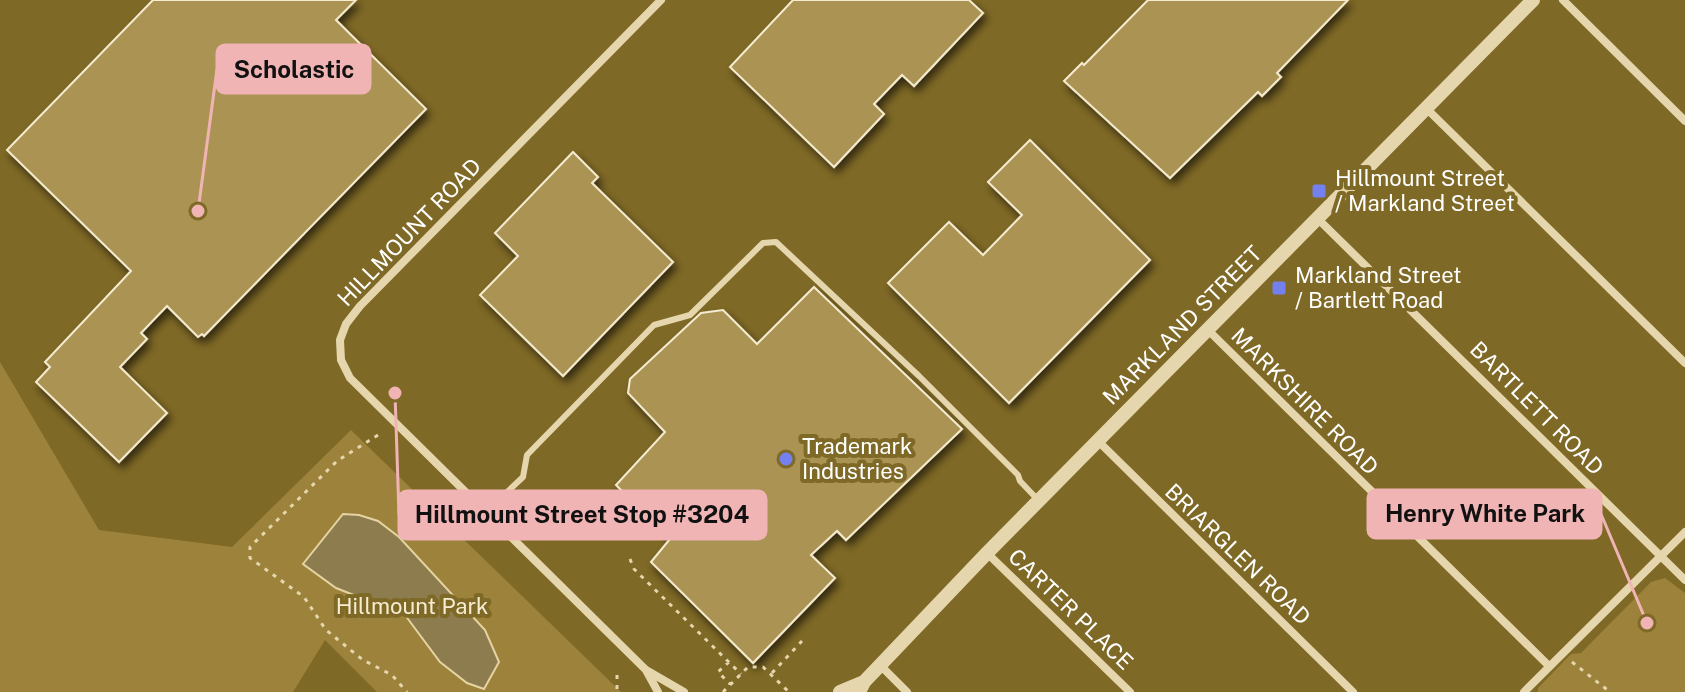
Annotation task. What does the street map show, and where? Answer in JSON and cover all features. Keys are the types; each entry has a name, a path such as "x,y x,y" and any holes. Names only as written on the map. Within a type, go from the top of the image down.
{"street":[{"name":"HILLMOUNT ROAD","path":"661,0 376,289 350,318 342,332 340,353 350,378 646,670 684,692"},
{"name":"MARKLAND STREET","path":"840,692 862,687 987,553 1533,0"},
{"path":"1563,0 1685,121"},
{"path":"1427,109 1685,363"},
{"name":"BARTLETT ROAD","path":"1318,219 1685,580"},
{"name":"MARKSHIRE ROAD","path":"1208,330 1549,666"},
{"name":"BRIARGLEN ROAD","path":"1098,441 1353,692"},
{"path":"1524,692 1685,532"},
{"name":"CARTER PLACE","path":"987,553 1130,692"},
{"path":"880,665 907,692"},
{"name":"HILLMOUNT ROAD","path":"646,670 658,692"}],"lane":[{"path":"486,512 523,477 527,455 654,325 690,315 763,243 776,242 919,376 1018,475 1039,501"}],"path":[{"path":"378,435 337,461 250,547 250,558 304,597 326,630 363,660 392,675 407,692"},
{"path":"630,559 634,569 741,674"},
{"path":"771,674 802,641"},
{"path":"1570,659 1610,692"},
{"path":"729,662 718,672 730,685"},
{"path":"723,692 748,667 763,667 789,692"},
{"path":"617,675 617,692"}],"green space":[{"name":"Hillmount Park","path":"0,362 99,530 232,547 351,430 621,692 377,692 325,640 293,692 0,692"},
{"path":"1665,578 1685,593 1685,692 1538,692 1538,688 1571,654 1581,653 1651,582"}],"shaded area":[{"path":"343,514 378,521 399,537 485,630 499,662 484,689 467,683 440,662 405,615 336,588 303,564"}],"building":[{"path":"153,0 356,0 336,20 426,109 204,336 198,337 167,306 141,333 147,339 120,367 167,413 119,462 36,382 50,367 45,362 131,271 7,150"},
{"path":"793,0 969,0 983,13 914,86 902,75 874,104 884,114 834,167 730,67"},
{"path":"1148,0 1348,0 1277,73 1281,77 1262,96 1258,92 1170,178 1064,81"},
{"path":"1030,140 1150,260 1009,403 888,283 949,222 983,255 1022,215 988,182"},
{"path":"573,152 598,177 592,183 673,262 563,376 480,295 518,256 495,233"},
{"name":"Trademark Industries","path":"814,287 962,429 846,540 837,531 811,555 835,578 753,663 651,562 670,539 616,485 665,432 628,393 630,379 701,313 723,310 757,344"}],"place":[{"name":"Hillmount Street / Markland Street","path":"1319,191"},
{"name":"Scholastic","path":"198,211"},
{"name":"Markland Street / Bartlett Road","path":"1279,288"},
{"name":"Hillmount Street Stop #3204","path":"395,393"},
{"name":"Trademark Industries","path":"786,459"},
{"name":"Henry White Park","path":"1647,623"}]}
